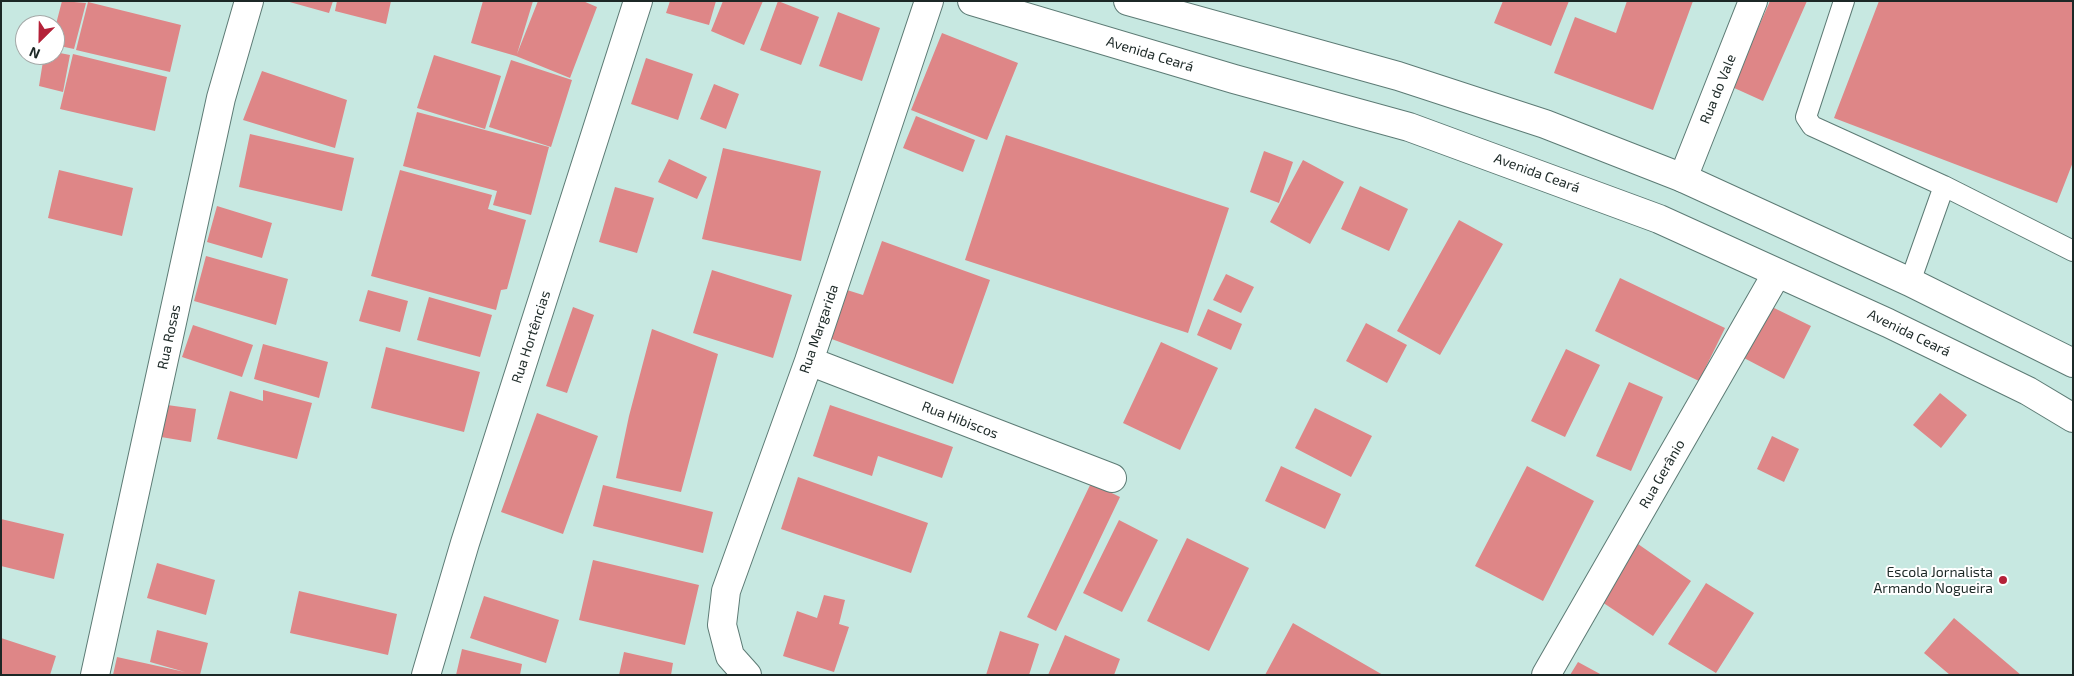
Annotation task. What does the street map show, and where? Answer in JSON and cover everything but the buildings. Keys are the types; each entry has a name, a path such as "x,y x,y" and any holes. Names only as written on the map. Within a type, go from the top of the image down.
{"street":[{"name":"Rua Rosas","path":"95,675 221,98 249,1"},
{"name":"Rua Hortências","path":"426,675 465,542 638,1"},
{"name":"Rua Margarida","path":"739,666 722,625 726,591 809,361 929,1"},
{"name":"Avenida Ceará","path":"972,1 1234,79 1409,127 1659,219 1888,323 2028,391 2073,418"},
{"path":"1128,1 1398,76 1544,124 1683,178 1910,282 2073,364"},
{"name":"Rua do Vale","path":"1683,178 1753,1"},
{"name":"Rua Gerânio","path":"1546,675 1777,273"},
{"name":"Rua Hibiscos","path":"809,361 1112,478"}],"lane":[{"path":"1844,1 1806,117 1812,126 1944,186 2073,251"},
{"path":"1910,282 1944,186"}],"place":[{"name":"Escola Jornalista Armando Nogueira","path":"2003,580"}]}
